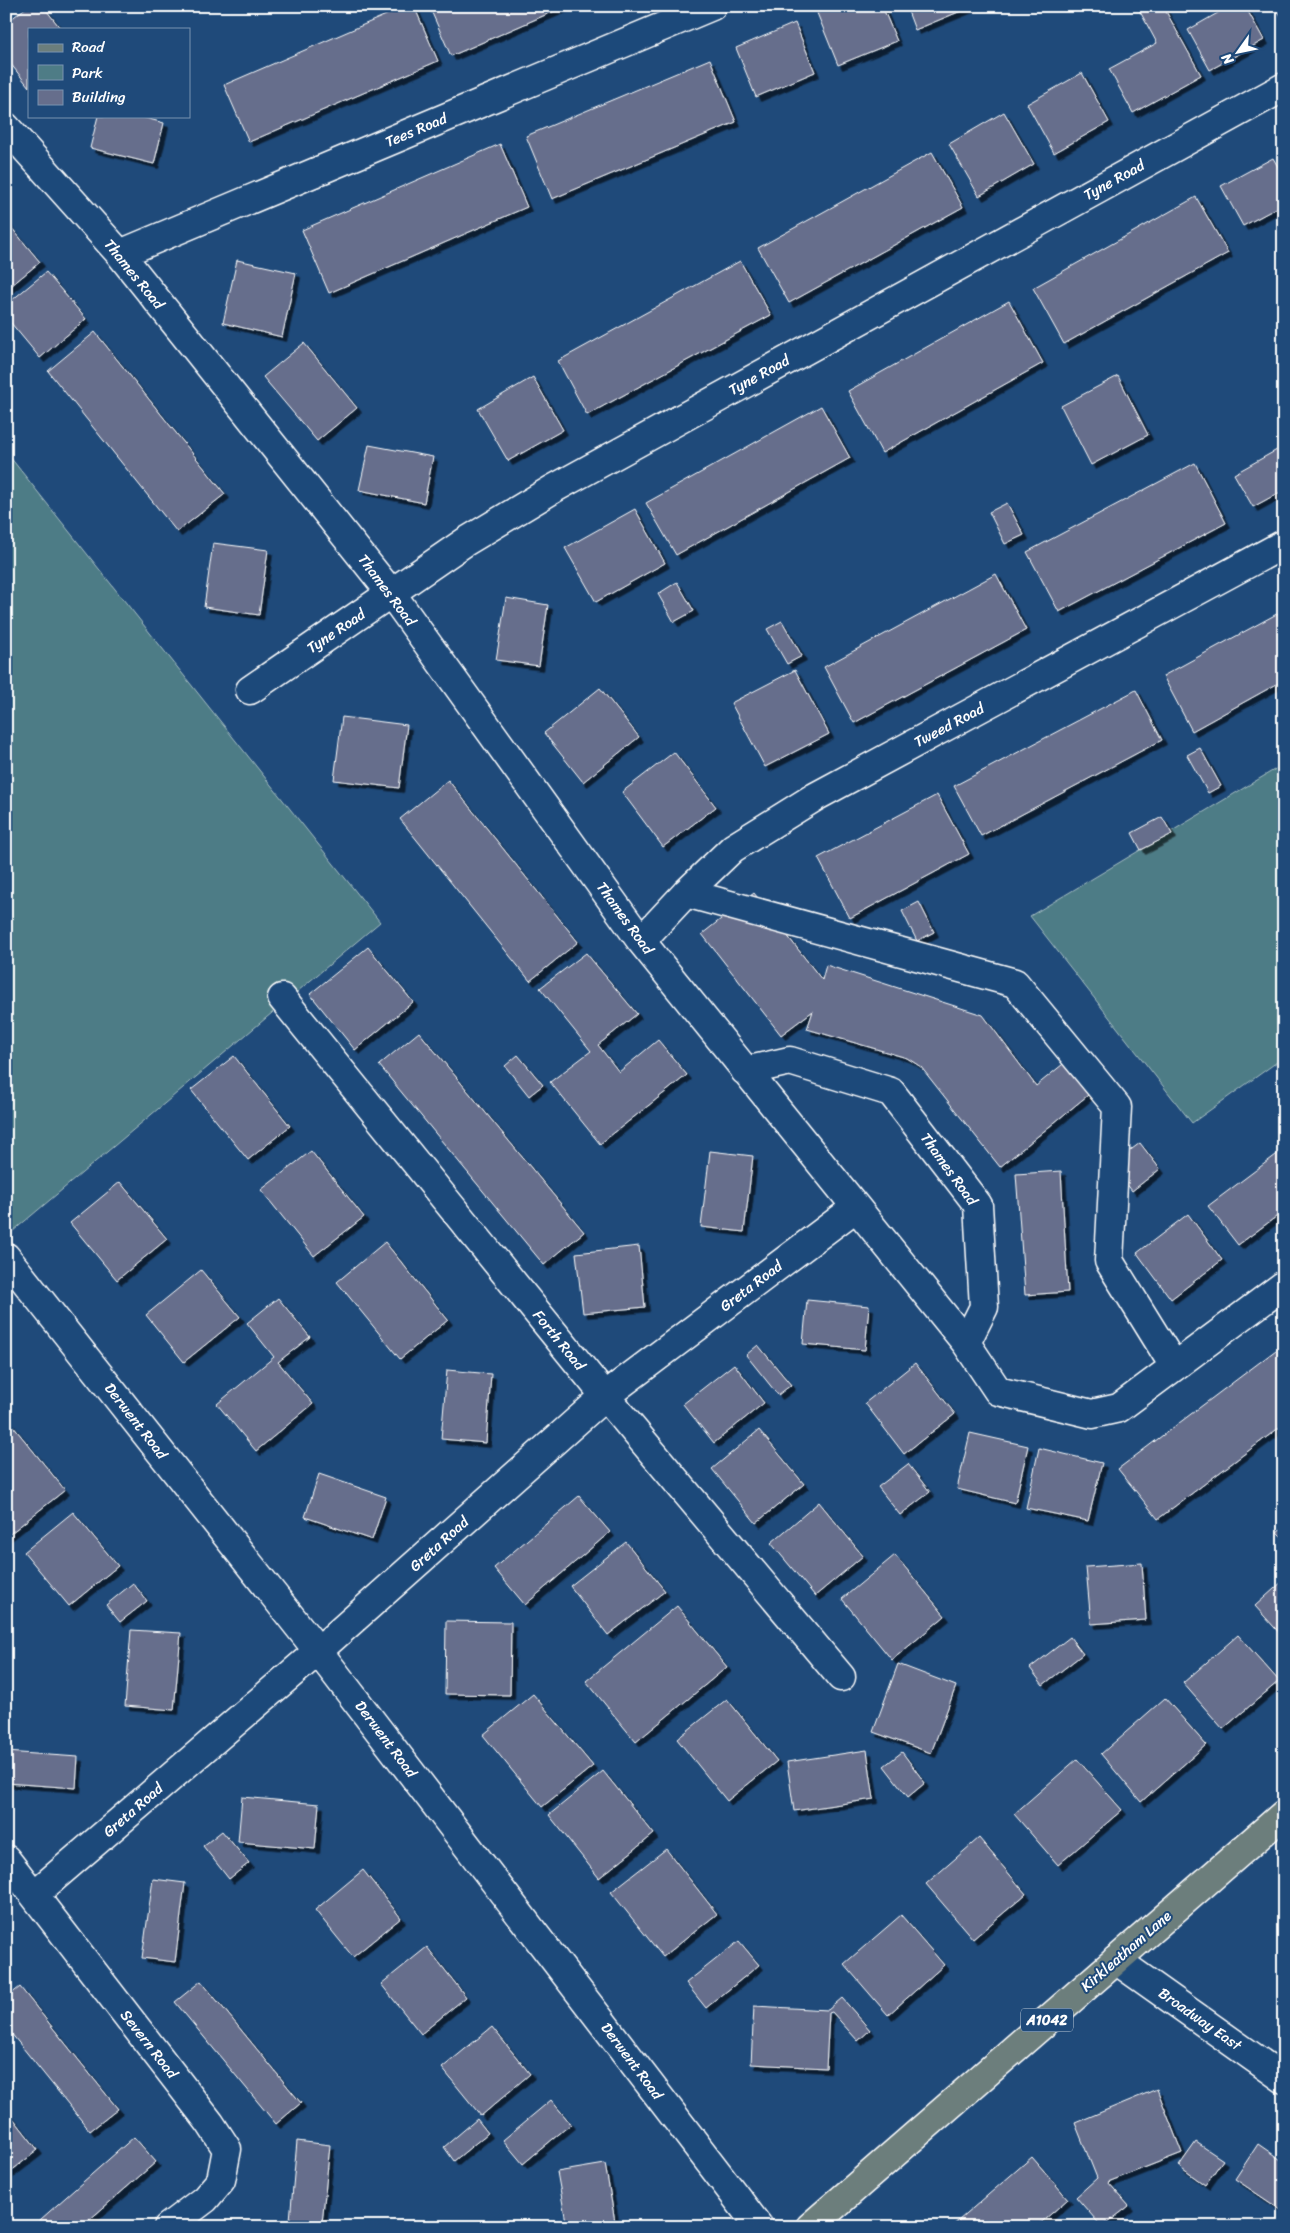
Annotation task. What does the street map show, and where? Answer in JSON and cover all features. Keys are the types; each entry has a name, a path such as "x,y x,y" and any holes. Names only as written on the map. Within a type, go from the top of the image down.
{"main road":[{"name":"Kirkleatham Lane","path":"810,2227 1284,1814"}],"street":[{"name":"Tees Road","path":"120,254 712,6"},
{"name":"Tyne Road","path":"250,690 464,542 553,488 1284,87"},
{"name":"Thames Road","path":"6,127 120,254 391,594 641,941 966,1343 998,1391 1092,1414 1119,1408 1284,1285"},
{"name":"Tweed Road","path":"641,941 686,893 733,848 815,797 1284,544"},
{"path":"686,893 1014,983 1117,1107 1109,1262 1174,1366"},
{"name":"Forth Road","path":"282,998 605,1396 841,1677"},
{"name":"Thames Road","path":"745,1071 790,1061 891,1092 978,1205 984,1307 966,1343"},
{"name":"Greta Road","path":"35,1894 318,1650 605,1396 855,1208"},
{"name":"Derwent Road","path":"6,1257 318,1650 759,2227"},
{"name":"Severn Road","path":"6,1859 35,1894 210,2123 227,2149 220,2180 205,2199 168,2227"},
{"name":"Broadway East","path":"1116,1960 1284,2079"}],"green space":[{"path":"6,452 380,922 6,1237"},
{"path":"1284,764 1284,1057 1192,1123 1030,916"}],"building":[{"path":"28,6 43,6 60,28 28,28 28,86 6,58 6,23"},
{"path":"407,6 414,6 438,61 249,142 224,85"},
{"path":"429,6 566,6 451,56"},
{"path":"833,6 882,6 897,41 838,65 817,13"},
{"path":"906,6 973,6 915,30"},
{"path":"1137,6 1163,6 1201,75 1133,113 1109,69 1157,43"},
{"path":"1230,6 1245,6 1264,40 1210,70 1188,30"},
{"path":"1275,6 1284,6 1284,21"},
{"path":"795,23 815,72 756,97 736,48"},
{"path":"710,59 736,122 552,199 526,136"},
{"path":"1082,73 1109,122 1054,153 1027,104"},
{"path":"1004,112 1034,164 979,196 949,144"},
{"path":"98,118 145,118 164,123 154,164 90,148"},
{"path":"500,144 527,207 329,293 302,230"},
{"path":"932,152 963,207 789,303 758,248"},
{"path":"1273,158 1284,177 1284,204 1243,226 1221,186"},
{"path":"1196,197 1228,253 1064,344 1033,288"},
{"path":"6,221 40,262 6,290"},
{"path":"237,260 296,273 282,337 223,323"},
{"path":"740,261 771,315 587,415 558,361"},
{"path":"46,272 86,319 40,358 6,317 6,305"},
{"path":"1009,301 1043,363 882,453 848,391"},
{"path":"95,332 225,494 177,532 48,371"},
{"path":"304,343 357,408 317,441 263,377"},
{"path":"1118,376 1148,435 1091,465 1061,406"},
{"path":"533,377 563,430 508,461 478,409"},
{"path":"821,406 850,458 676,555 646,503"},
{"path":"369,445 433,457 424,503 359,490"},
{"path":"1284,446 1284,490 1253,507 1234,474"},
{"path":"1195,463 1226,523 1059,612 1027,552"},
{"path":"1007,503 1024,535 1005,544 989,512"},
{"path":"635,509 665,563 596,602 565,548"},
{"path":"213,543 268,550 259,615 204,607"},
{"path":"996,574 1026,630 854,723 824,667"},
{"path":"677,582 694,611 674,622 658,594"},
{"path":"506,598 548,605 539,666 496,660"},
{"path":"1284,610 1284,680 1192,731 1163,676"},
{"path":"782,621 802,656 787,664 767,629"},
{"path":"795,670 829,734 765,767 731,703"},
{"path":"600,688 639,737 583,782 544,733"},
{"path":"1136,690 1162,740 981,836 954,786"},
{"path":"342,717 407,725 399,788 334,780"},
{"path":"1200,748 1221,786 1208,793 1187,755"},
{"path":"674,752 716,807 663,847 622,792"},
{"path":"448,780 578,942 530,981 400,819"},
{"path":"937,795 969,854 850,918 818,858"},
{"path":"1162,817 1172,834 1141,850 1132,833"},
{"path":"754,893 822,980 826,965 983,1015 1036,1086 1068,1060 1093,1091 1000,1167 921,1067 907,1058 807,1029 813,1011 781,1035 702,934"},
{"path":"919,902 934,932 917,941 902,911"},
{"path":"368,947 413,1002 355,1050 310,994"},
{"path":"586,953 637,1014 598,1045 619,1072 658,1040 687,1075 600,1144 550,1082 591,1051 540,988"},
{"path":"419,1032 584,1232 544,1265 379,1065"},
{"path":"518,1055 543,1085 529,1096 505,1066"},
{"path":"234,1056 290,1126 248,1160 191,1090"},
{"path":"1140,1143 1160,1169 1132,1191 1112,1164"},
{"path":"1284,1149 1284,1211 1238,1245 1208,1206"},
{"path":"311,1151 364,1217 314,1256 261,1190"},
{"path":"710,1151 753,1156 744,1232 701,1227"},
{"path":"1061,1171 1068,1292 1025,1295 1016,1174"},
{"path":"120,1182 167,1239 117,1280 70,1223"},
{"path":"1188,1214 1222,1260 1171,1299 1137,1253"},
{"path":"385,1242 448,1320 400,1359 337,1282"},
{"path":"639,1246 645,1307 583,1313 576,1253"},
{"path":"201,1270 240,1317 184,1362 146,1315"},
{"path":"278,1298 310,1337 278,1362 313,1404 256,1451 217,1404 274,1357 247,1323"},
{"path":"807,1300 869,1306 865,1350 803,1344"},
{"path":"1284,1344 1284,1424 1158,1519 1118,1469"},
{"path":"758,1345 791,1385 778,1395 746,1355"},
{"path":"915,1363 955,1414 904,1454 865,1403"},
{"path":"734,1364 764,1403 714,1443 683,1404"},
{"path":"447,1370 491,1374 486,1443 441,1439"},
{"path":"8,1420 65,1490 6,1537 6,1422"},
{"path":"759,1430 804,1484 756,1523 712,1469"},
{"path":"970,1433 1028,1446 1015,1503 957,1489"},
{"path":"1039,1448 1102,1463 1088,1521 1026,1508"},
{"path":"908,1464 930,1492 900,1515 878,1487"},
{"path":"319,1474 386,1497 372,1540 305,1517"},
{"path":"579,1496 610,1532 525,1605 494,1568"},
{"path":"819,1502 863,1556 815,1596 771,1543"},
{"path":"73,1512 118,1566 69,1606 24,1552"},
{"path":"1284,1526 1284,1539 1277,1532"},
{"path":"626,1542 665,1591 608,1635 570,1586"},
{"path":"895,1555 945,1616 892,1660 842,1599"},
{"path":"1142,1563 1146,1620 1091,1624 1086,1567"},
{"path":"1284,1580 1284,1638 1255,1606"},
{"path":"133,1583 147,1601 120,1622 106,1605"},
{"path":"677,1606 727,1667 636,1742 586,1681"},
{"path":"446,1621 511,1622 510,1695 445,1694"},
{"path":"131,1630 181,1633 174,1710 125,1706"},
{"path":"1238,1635 1279,1681 1223,1729 1183,1683"},
{"path":"1070,1637 1083,1654 1043,1685 1030,1668"},
{"path":"898,1664 956,1686 931,1753 873,1732"},
{"path":"533,1694 593,1766 542,1807 483,1735"},
{"path":"1165,1698 1206,1745 1141,1802 1101,1754"},
{"path":"727,1699 777,1761 727,1801 677,1739"},
{"path":"867,1750 874,1799 794,1811 787,1762"},
{"path":"6,1752 78,1757 76,1788 6,1783"},
{"path":"902,1752 925,1783 908,1797 884,1766"},
{"path":"1077,1759 1122,1810 1058,1865 1014,1814"},
{"path":"603,1771 654,1834 599,1878 549,1815"},
{"path":"242,1797 319,1804 315,1849 238,1842"},
{"path":"222,1831 249,1863 229,1879 203,1846"},
{"path":"979,1838 1026,1894 973,1939 926,1884"},
{"path":"666,1849 717,1914 663,1957 611,1892"},
{"path":"363,1870 401,1918 353,1957 315,1910"},
{"path":"153,1879 185,1883 175,1962 142,1958"},
{"path":"901,1915 944,1965 888,2015 844,1964"},
{"path":"739,1941 759,1965 706,2008 686,1983"},
{"path":"427,1947 466,1997 421,2034 381,1984"},
{"path":"201,1981 301,2103 276,2124 175,2002"},
{"path":"20,1987 118,2109 90,2131 6,2027 6,1998"},
{"path":"842,1998 870,2030 858,2041 832,2012 829,2013 826,2068 751,2064 754,2006 828,2010"},
{"path":"492,2027 530,2074 481,2116 442,2068"},
{"path":"1157,2089 1182,2153 1108,2182 1129,2206 1102,2227 1076,2197 1097,2178 1075,2123"},
{"path":"551,2100 571,2124 523,2164 503,2140"},
{"path":"6,2109 38,2150 6,2175"},
{"path":"477,2119 488,2133 454,2161 444,2147"},
{"path":"134,2137 156,2162 81,2227 32,2227"},
{"path":"297,2141 330,2145 322,2223 290,2220"},
{"path":"1196,2142 1223,2160 1205,2185 1179,2166"},
{"path":"1258,2144 1284,2162 1284,2212 1235,2179"},
{"path":"1032,2157 1068,2199 1036,2227 951,2227"},
{"path":"605,2164 616,2227 567,2227 557,2172"}]}
